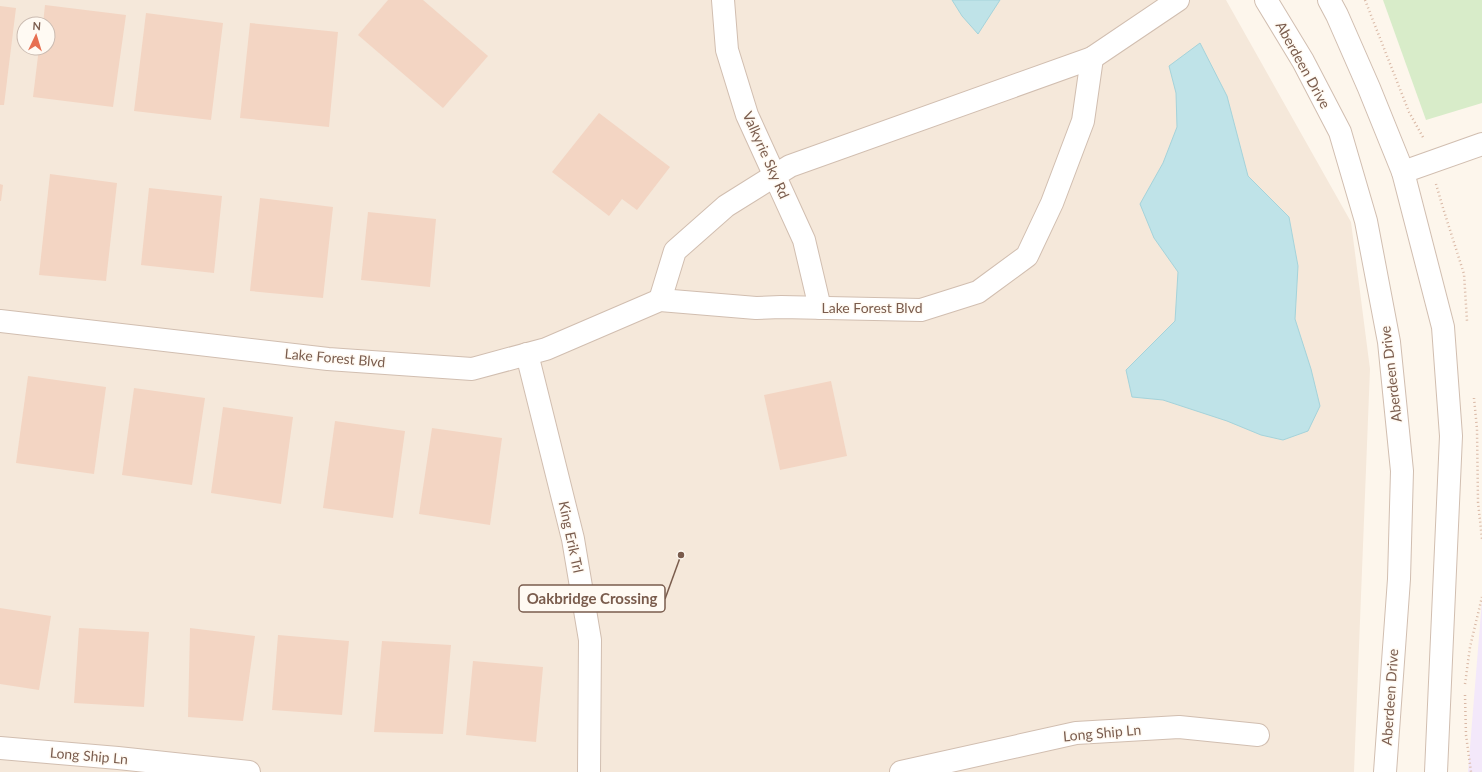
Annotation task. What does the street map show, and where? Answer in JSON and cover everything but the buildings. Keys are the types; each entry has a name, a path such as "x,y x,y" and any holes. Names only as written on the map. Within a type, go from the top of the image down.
{"street":[{"name":"Valkyrie Sky Rd","path":"723,0 727,50 747,115 804,240 820,308"},
{"path":"660,300 676,251 726,206 790,166 1092,58 1178,0"},
{"name":"Aberdeen Drive","path":"1266,0 1302,61 1340,132 1366,221 1389,342 1402,471 1399,579 1385,772"},
{"path":"1329,0 1369,88 1403,172 1443,328 1451,436 1436,772"},
{"name":"Lake Forest Blvd","path":"0,321 328,359 472,369 546,349 660,300 756,308 921,310 978,292 1027,256 1052,203 1083,121 1092,58"},
{"path":"1403,172 1482,144"},
{"name":"King Erik Trl","path":"527,354 573,539 590,640 589,772"},
{"name":"Long Ship Ln","path":"901,772 1076,733 1178,727 1258,735"},
{"name":"Long Ship Ln","path":"0,748 118,758 249,772"}],"path":[{"path":"1471,772 1466,735 1465,689 1470,647 1482,597"}],"shaded area":[{"path":"0,0 1226,0 1351,222 1370,369 1354,772 0,772"},
{"path":"1482,600 1482,772 1468,772"}],"green space":[{"path":"1383,0 1482,0 1482,103 1426,120"}],"water":[{"path":"952,0 1000,0 978,34 962,16"},
{"path":"1200,43 1227,96 1248,176 1289,217 1298,266 1295,319 1311,369 1320,406 1308,431 1283,440 1261,435 1227,421 1163,400 1132,397 1126,370 1175,321 1178,272 1154,238 1140,204 1163,163 1177,127 1176,93 1169,66"}],"place":[{"name":"Oakbridge Crossing","path":"681,555"}]}
